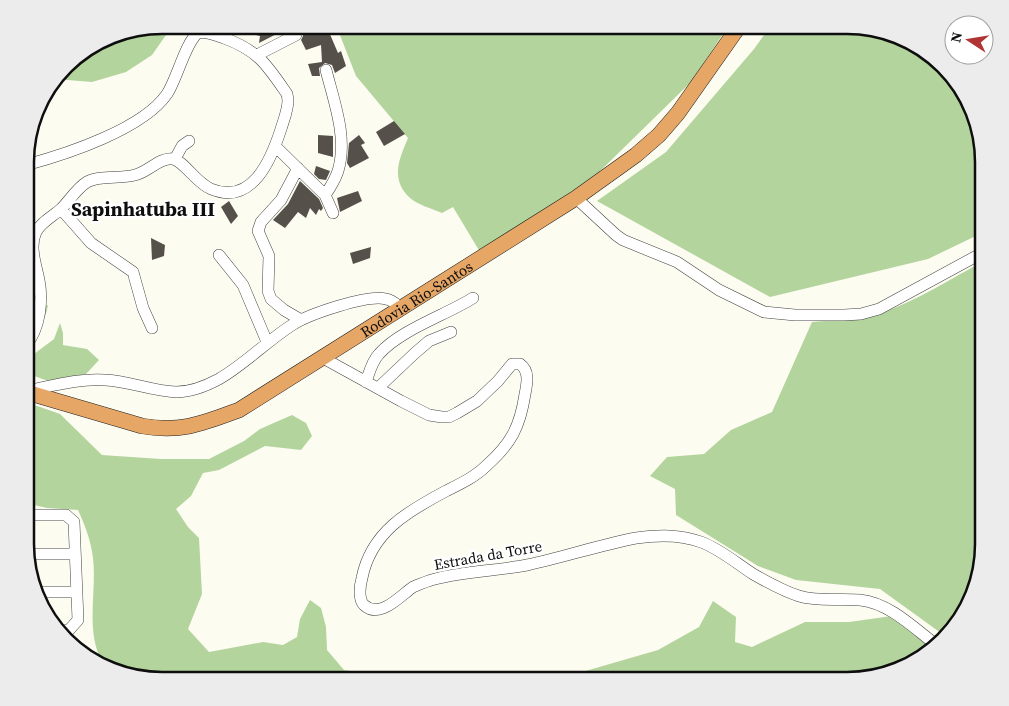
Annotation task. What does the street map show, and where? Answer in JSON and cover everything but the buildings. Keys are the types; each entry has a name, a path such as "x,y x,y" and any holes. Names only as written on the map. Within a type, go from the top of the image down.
{"highway":[{"name":"Rodovia Rio-Santos","path":"34,393 142,426 159,429 176,429 203,423 240,410 576,198 636,155 659,135 678,113 734,34"}],"street":[{"path":"34,162 118,132 154,109 167,94 175,80 190,42 197,34"},
{"path":"34,236 40,226 61,209 87,182 99,178 115,178 138,174 162,162 175,159 195,179 212,189 223,192 238,191 249,185 261,174 276,147 286,111 287,94 268,66 257,54 238,43 211,34"},
{"path":"257,54 296,35"},
{"path":"325,195 338,172 341,138 339,120 326,70"},
{"path":"175,159 182,146 189,141"},
{"path":"276,147 325,195 333,213"},
{"path":"298,168 281,200 261,222 258,231 269,256 268,291 271,299 284,310 301,320"},
{"path":"576,198 623,240 677,262 726,294 756,309 772,313 795,316 861,314 879,309 975,257"},
{"path":"61,209 91,243 133,272 143,308 152,328"},
{"path":"34,252 41,292 34,330"},
{"path":"219,255 243,285 268,342"},
{"path":"34,389 82,380 104,379 176,392 197,389 220,378 301,320 362,300 380,298 388,299 402,309"},
{"path":"366,382 380,353 411,331 456,309 473,298"},
{"path":"378,388 429,341 451,332"},
{"name":"Estrada da Torre","path":"323,358 429,415 442,417 449,417 477,401 498,381 512,364 524,366 527,379 514,435 503,449 484,468 463,482 416,507 389,528 372,547 364,566 360,583 362,601 368,607 376,609 386,607 414,587 459,573 525,566 636,538 666,535 702,542 731,558 754,574 782,589 801,596 820,600 858,600 884,606 931,641"},
{"path":"34,515 66,515 72,519 75,526 78,620 71,629 65,629"},
{"path":"34,554 75,554"},
{"path":"43,592 77,592"}],"green space":[{"path":"167,34 152,55 126,72 92,82 63,80 77,65 113,43 137,36"},
{"path":"340,34 723,34 691,82 596,175 480,252 453,207 442,213 417,203 404,191 398,177 398,169 399,161 408,138 356,76"},
{"path":"765,34 856,34 881,38 896,43 925,60 938,71 954,91 971,128 975,153 975,236 928,259 770,297 597,201 666,152"},
{"path":"975,266 975,553 973,569 962,601 940,632 880,589 796,580 758,566 676,515 675,489 650,476 667,457 704,454 731,430 772,412 812,322 873,315 920,296"},
{"path":"48,305 46,315 34,333 34,309"},
{"path":"60,323 63,333 63,345 87,349 99,360 86,374 48,381 34,376 34,354 54,339"},
{"path":"34,405 60,414 102,455 161,459 209,459 244,441 260,429 292,415 306,423 312,436 301,450 265,446 219,470 203,473 191,496 176,509 188,527 199,538 202,594 188,629 209,652 263,642 283,645 297,637 300,619 310,600 321,608 326,627 327,650 344,670 357,672 153,672 137,670 113,663 99,656 94,637 94,571 92,552 78,510 47,508 34,505"},
{"path":"713,601 736,617 735,642 752,647 805,622 849,622 899,615 931,641 904,659 872,670 856,672 582,672 658,650 699,627"}],"district":[{"name":"Sapinhatuba III","path":"143,209"}]}
